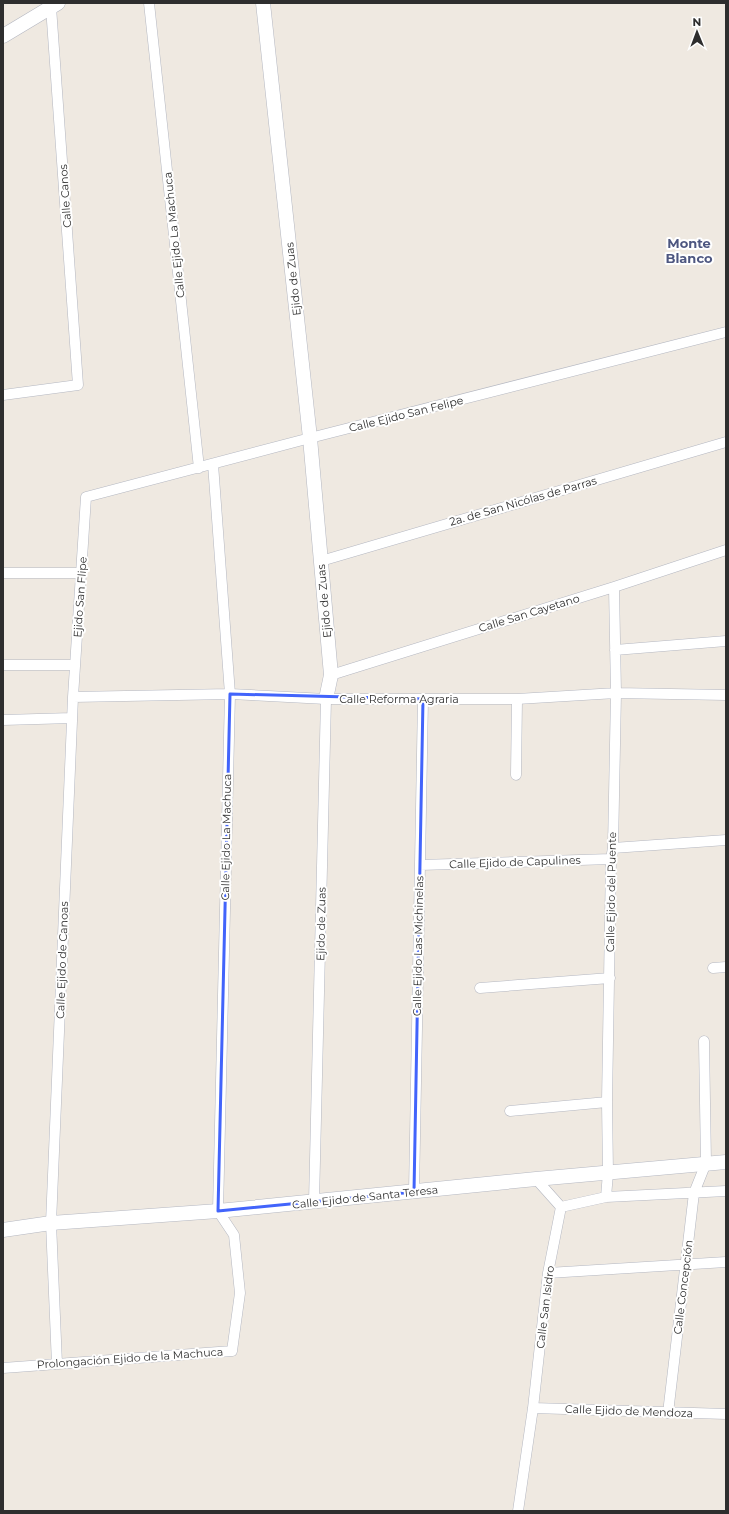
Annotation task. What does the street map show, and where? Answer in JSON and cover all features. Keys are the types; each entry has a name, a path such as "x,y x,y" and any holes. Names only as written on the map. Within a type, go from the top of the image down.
{"street":[{"name":"Calle Ejido La Machuca","path":"149,3 199,468"},
{"name":"Ejido de Zuas","path":"263,3 310,438 331,675 326,699 314,1202"},
{"path":"3,36 54,5"},
{"name":"Calle Canos","path":"3,395 78,385 54,5"},
{"name":"Calle Ejido San Felipe","path":"86,497 310,438 726,332"},
{"name":"2a. de San Nicólas de Parras","path":"321,560 726,442"},
{"name":"Calle Ejido La Machuca","path":"213,464 230,694 218,1211"},
{"name":"Ejido San Flipe","path":"73,697 86,497"},
{"name":"Calle San Cayetano","path":"331,675 614,587 726,550"},
{"path":"3,573 81,573"},
{"name":"Calle Ejido del Puente","path":"606,1196 608,1173 607,1102 611,858 613,848 616,693 614,587"},
{"path":"615,650 726,641"},
{"path":"3,665 75,665"},
{"name":"Calle Reforma Agraria","path":"73,697 230,694 326,699 518,699 616,693 726,695"},
{"name":"Calle Ejido de Canoas","path":"56,1364 51,1223 73,697"},
{"name":"Calle Ejido Las Michinelas","path":"414,1192 423,699"},
{"path":"516,775 518,699"},
{"path":"3,720 72,718"},
{"path":"613,848 726,840"},
{"name":"Calle Ejido de Capulines","path":"420,865 611,858"},
{"path":"713,968 726,967"},
{"path":"480,988 610,978"},
{"path":"704,1041 706,1163"},
{"path":"510,1111 607,1102"},
{"name":"Calle Ejido de Santa Teresa","path":"3,1230 51,1223 218,1211 536,1179 726,1162"},
{"name":"Calle Concepción","path":"668,1412 694,1193 706,1163"},
{"path":"536,1179 561,1207 606,1196 726,1191"},
{"name":"Calle San Isidro","path":"518,1511 533,1408 548,1273 561,1207"},
{"name":"Prolongación Ejido de la Machuca","path":"3,1368 232,1351 240,1293 234,1235 218,1211"},
{"path":"548,1273 726,1262"},
{"name":"Calle Ejido de Mendoza","path":"533,1408 726,1414"}],"highlighted area":[{"path":"230,694 423,699 414,1192 218,1211"}],"district":[{"name":"Monte Blanco","path":"689,250"}]}
